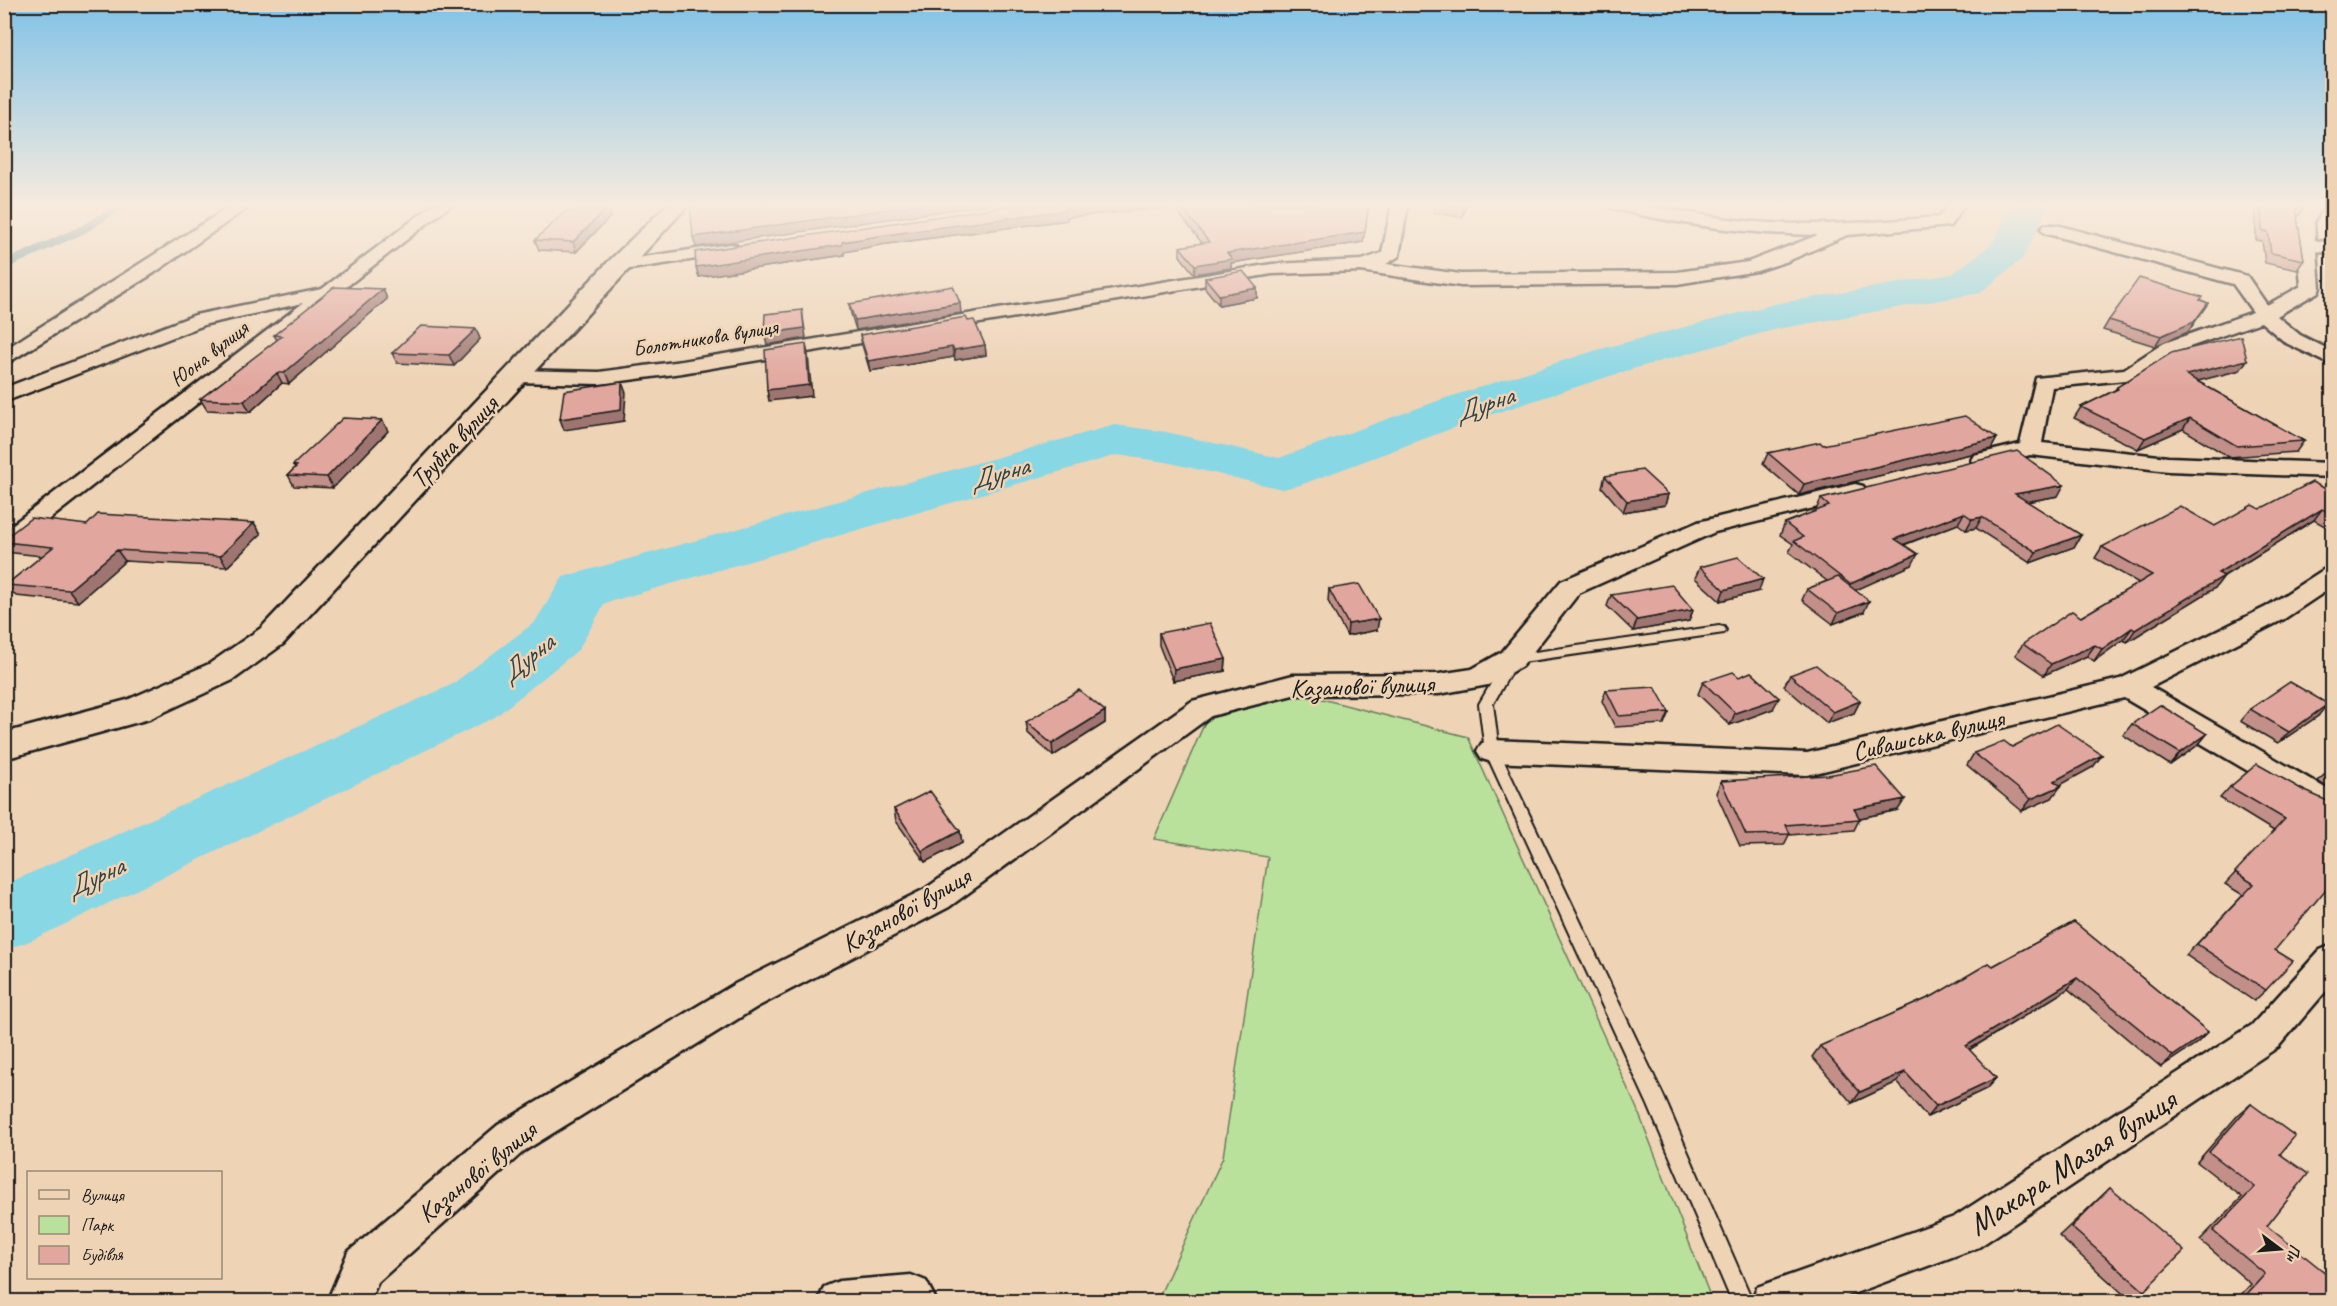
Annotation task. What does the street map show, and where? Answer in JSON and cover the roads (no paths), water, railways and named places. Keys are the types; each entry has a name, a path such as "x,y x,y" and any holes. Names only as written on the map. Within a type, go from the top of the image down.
{"street":[{"path":"4,359 154,265"},
{"name":"Юона вулиця","path":"4,543 365,265"},
{"path":"617,266 624,265"},
{"path":"1364,265 1461,280 1677,278 1757,265"},
{"name":"Болотникова вулиця","path":"515,376 598,378 1272,269 1364,265"},
{"path":"2184,265 2240,280 2264,315 2293,339 2332,359"},
{"path":"2030,448 2043,382 2129,375 2171,347 2264,315 2311,288 2315,265"},
{"name":"Трубна вулиця","path":"4,746 137,710 221,672 272,636 617,266"},
{"path":"4,396 202,319 328,293"},
{"path":"1960,465 2030,448 2168,464 2332,470"},
{"name":"Казанової вулиця","path":"348,1302 363,1267 511,1138 745,996 938,898 1202,708 1293,685 1439,684 1478,678 1512,659 1570,587 1707,527 1881,485"},
{"name":"Сивашська вулиця","path":"1492,751 1807,764 2128,687 2275,613 2332,576"},
{"path":"2128,687 2332,806"},
{"name":"Макара Мазая вулиця","path":"1772,1302 1965,1233 2265,1036 2332,960"},
{"path":"839,1302 911,1296 916,1302"}],"lane":[{"path":"1719,630 1512,659 1486,704 1492,751 1656,1101 1743,1302"}],"waterway":[{"name":"Дурна","path":"4,919 473,701 557,636 583,590 1115,440 1166,447 1282,474 1463,408 1616,359 1774,317 1965,284 1990,265"}]}
